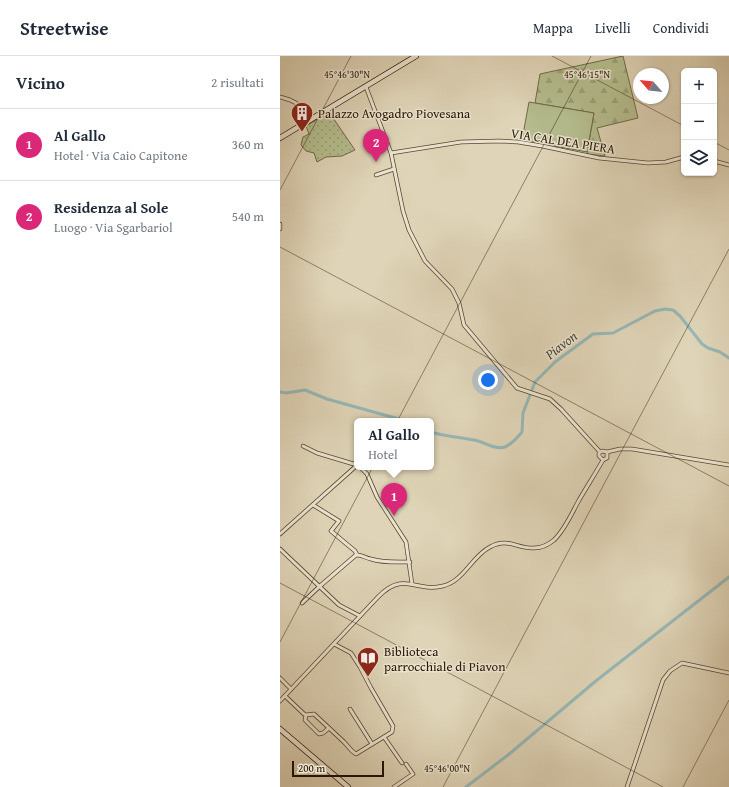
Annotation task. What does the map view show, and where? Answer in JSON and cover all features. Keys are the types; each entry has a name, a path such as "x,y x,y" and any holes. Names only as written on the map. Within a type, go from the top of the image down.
{"street":[{"path":"280,138 416,56"},
{"path":"366,87 391,153 406,223 425,261 452,290 459,303 462,320 471,334 514,385 521,391 547,398 555,403 600,452 599,456 602,460"},
{"path":"280,97 296,103 303,124"},
{"name":"VIA CAL DEA PIERA","path":"391,153 461,142 500,141 542,146 599,158 648,163 666,162 681,159"},
{"path":"717,162 729,165"},
{"path":"376,175 394,170"},
{"path":"280,224 280,229"},
{"path":"303,446 317,453 354,465"},
{"path":"600,452 632,448 729,465"},
{"path":"280,701 390,586 399,583 436,587 451,583 456,580 483,552 496,544 510,543 533,548 547,545 553,541 566,524 602,460 607,458 607,452"},
{"path":"280,534 354,468"},
{"path":"363,470 367,474 377,497 404,538 408,549 412,584"},
{"path":"313,505 339,521 331,530 355,551 357,555"},
{"path":"280,549 340,605 360,616"},
{"path":"302,603 357,555 379,561 410,562"},
{"path":"285,696 306,715 314,714 356,754 392,732 393,726 351,653 334,644"},
{"path":"627,787 657,695 663,680 670,671 682,663 729,673"},
{"path":"280,678 291,689"},
{"path":"350,709 372,744"},
{"path":"306,715 305,720 318,733 323,733 329,728"},
{"path":"280,730 349,787"},
{"path":"384,737 413,774 394,787"}],"green space":[{"path":"623,56 633,97 633,104 635,104 638,118 597,128 605,156 587,154 594,113 535,103 540,74"},
{"path":"529,102 594,113 587,152 522,140"},
{"path":"329,112 355,150 342,156 326,157 317,162 314,153 306,151 301,145 303,137 309,134 306,126"}],"waterway":[{"name":"Piavon","path":"434,433 478,441 498,448 508,446 522,432 523,413 535,382 555,362 593,334 613,333 655,311 665,309 673,310 680,316 702,344 729,358"},
{"name":"Piavon","path":"280,392 286,393 305,390 327,399 395,418"},
{"path":"466,787 508,755 597,680 729,577"}],"place":[{"name":"Palazzo Avogadro Piovesana","path":"302,132"},
{"name":"Residenza al Sole","path":"376,162"},
{"name":"Al Gallo","path":"394,516"},
{"name":"Biblioteca parrocchiale di Piavon","path":"368,678"}]}
